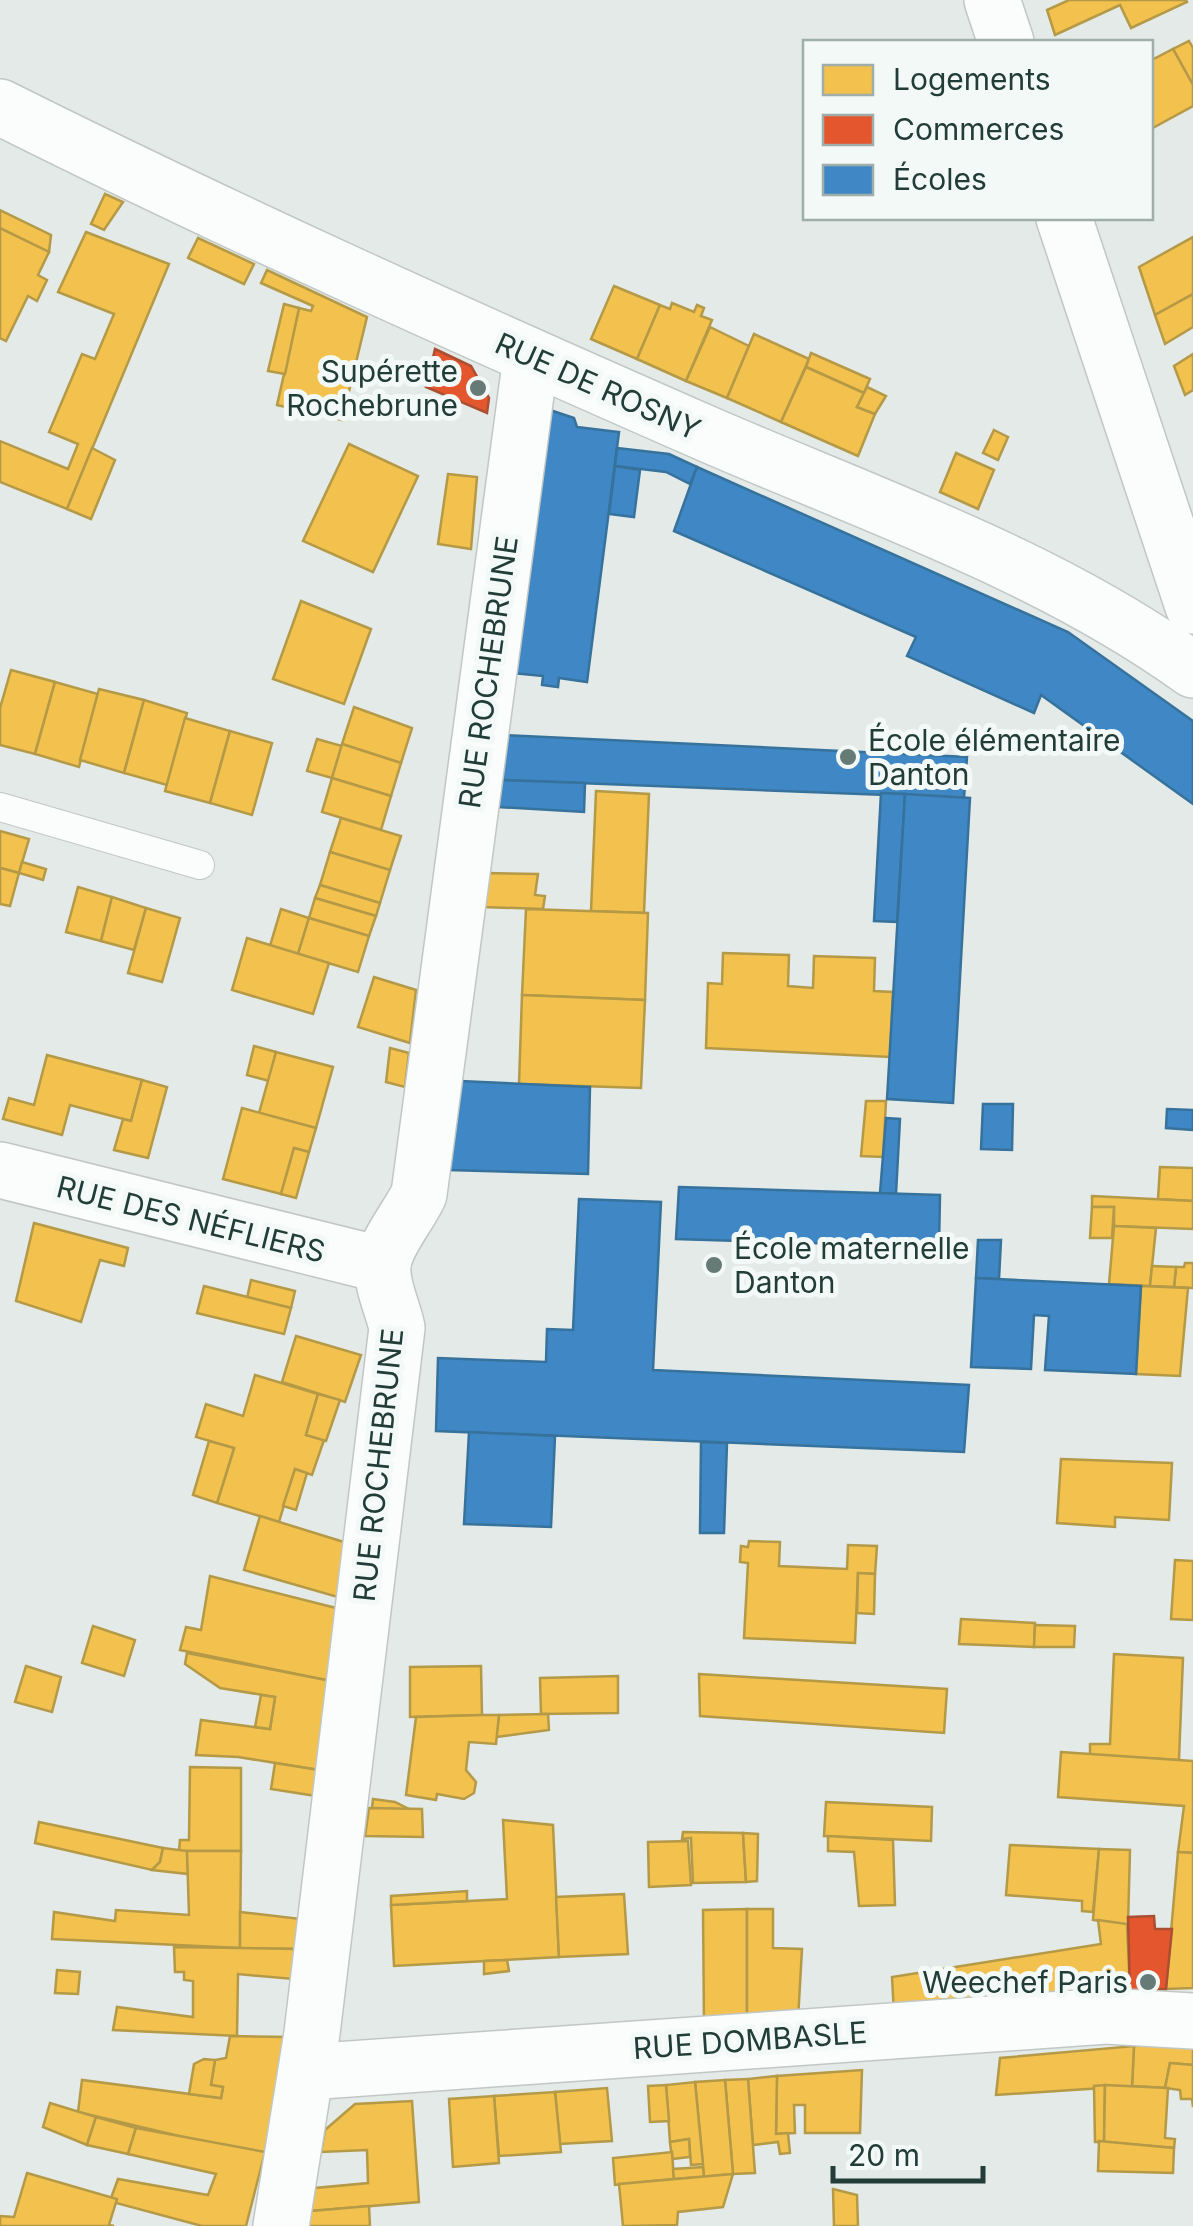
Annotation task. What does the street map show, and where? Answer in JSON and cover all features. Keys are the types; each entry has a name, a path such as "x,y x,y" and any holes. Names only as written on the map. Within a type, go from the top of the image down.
{"street":[{"path":"992,0 1005,40"},
{"name":"RUE DE ROSNY","path":"0,106 176,196 531,357 1021,570 1190,657"},
{"path":"1065,220 1193,606"},
{"name":"RUE ROCHEBRUNE","path":"281,2226 307,2072 397,1328 383,1265 390,1242 405,1225 419,1194 531,357"},
{"name":"RUE DES NÉFLIERS","path":"0,1170 383,1265"},
{"name":"RUE DOMBASLE","path":"307,2072 1106,2016 1193,2020"}],"lane":[{"path":"0,808 200,865"}],"building: Logements":[{"path":"1069,0 1187,2 1131,28 1120,5 1055,35 1047,10"},
{"path":"1189,41 1193,48 1193,85 1173,49"},
{"path":"1173,49 1193,85 1193,106 1153,128 1153,59"},
{"path":"105,194 123,202 104,230 91,224"},
{"path":"0,210 51,235 49,252 0,228"},
{"path":"0,228 49,252 38,275 47,280 37,301 28,296 6,341 0,338"},
{"path":"86,232 169,264 67,509 0,482 0,441 68,469 78,444 49,432 82,354 95,359 114,314 58,292"},
{"path":"1193,237 1193,294 1155,315 1139,267"},
{"path":"198,238 254,264 244,284 188,258"},
{"path":"267,270 367,317 342,420 277,405 299,308 311,311 313,306 261,283"},
{"path":"614,286 660,305 637,359 591,339"},
{"path":"1193,294 1193,327 1165,344 1155,315"},
{"path":"672,303 694,312 697,305 704,308 701,316 712,320 686,381 637,359 660,305 670,309"},
{"path":"284,304 299,308 285,374 268,371"},
{"path":"710,327 749,346 727,398 686,381"},
{"path":"754,334 809,359 781,422 727,398"},
{"path":"811,353 870,379 864,393 806,367"},
{"path":"1193,354 1193,390 1185,395 1174,366"},
{"path":"806,367 864,393 857,407 875,414 858,456 781,422"},
{"path":"867,387 886,396 875,414 857,407"},
{"path":"994,430 1008,437 998,460 983,453"},
{"path":"349,444 418,476 373,572 303,541"},
{"path":"92,448 115,460 91,519 67,509"},
{"path":"956,453 994,470 978,509 940,492"},
{"path":"448,474 477,477 471,549 438,544"},
{"path":"301,601 371,629 344,704 273,679"},
{"path":"11,670 55,682 35,754 0,745 0,708"},
{"path":"55,682 98,694 79,767 35,754"},
{"path":"99,689 144,700 124,773 80,760"},
{"path":"144,700 187,713 167,785 124,773"},
{"path":"354,707 412,728 401,763 342,744"},
{"path":"185,718 230,731 210,803 165,791"},
{"path":"230,731 272,743 252,815 210,803"},
{"path":"317,739 342,746 332,778 307,771"},
{"path":"342,744 401,763 391,796 332,778"},
{"path":"332,778 391,796 381,830 322,812"},
{"path":"596,791 649,794 644,913 591,911"},
{"path":"341,818 401,836 390,870 330,852"},
{"path":"0,831 29,839 19,873 0,868"},
{"path":"330,852 390,870 380,903 320,885"},
{"path":"22,862 46,869 43,880 19,873"},
{"path":"0,868 19,873 10,906 0,904"},
{"path":"487,873 538,874 535,895 545,896 543,909 483,907"},
{"path":"320,885 380,903 376,916 315,898"},
{"path":"78,887 112,897 101,941 66,932"},
{"path":"112,897 146,908 134,950 101,941"},
{"path":"315,898 376,916 369,936 309,918"},
{"path":"146,908 180,918 162,982 128,973"},
{"path":"281,909 309,918 298,954 270,946"},
{"path":"526,909 648,913 645,1000 522,995"},
{"path":"309,918 369,936 358,972 298,954"},
{"path":"247,938 329,963 313,1014 232,990"},
{"path":"723,953 789,955 788,986 813,988 814,956 875,958 874,991 893,992 890,1057 706,1048 708,983 722,984"},
{"path":"374,977 416,990 410,1043 358,1027"},
{"path":"522,995 645,1000 641,1088 519,1084"},
{"path":"254,1046 276,1052 269,1081 247,1075"},
{"path":"390,1048 409,1053 405,1087 386,1082"},
{"path":"276,1052 333,1067 316,1128 259,1113"},
{"path":"47,1055 142,1080 131,1121 70,1105 62,1135 3,1119 9,1098 34,1105"},
{"path":"142,1080 167,1087 148,1158 114,1150 123,1119 131,1121"},
{"path":"866,1101 886,1101 883,1157 861,1156"},
{"path":"242,1108 316,1128 309,1152 294,1148 281,1194 223,1179"},
{"path":"294,1148 309,1152 296,1198 281,1194"},
{"path":"1160,1167 1193,1168 1193,1201 1158,1199"},
{"path":"1092,1196 1193,1201 1193,1229 1114,1226 1114,1207 1092,1207"},
{"path":"1092,1207 1114,1207 1112,1238 1090,1238"},
{"path":"34,1223 128,1248 124,1266 100,1260 81,1322 16,1301"},
{"path":"1114,1226 1156,1228 1150,1286 1109,1284"},
{"path":"1185,1263 1193,1263 1193,1288 1174,1287 1176,1267 1184,1267"},
{"path":"1152,1266 1176,1267 1174,1287 1150,1286"},
{"path":"251,1280 295,1291 291,1308 247,1298"},
{"path":"204,1286 291,1308 284,1334 197,1313"},
{"path":"1141,1286 1188,1288 1180,1376 1136,1374"},
{"path":"296,1336 361,1355 345,1402 282,1382"},
{"path":"255,1375 318,1394 306,1435 324,1440 312,1475 295,1469 279,1522 217,1503 234,1448 196,1437 206,1404 243,1416"},
{"path":"318,1394 340,1400 326,1441 306,1435"},
{"path":"209,1441 234,1448 217,1503 193,1495"},
{"path":"1061,1459 1172,1463 1169,1520 1115,1517 1115,1527 1057,1523"},
{"path":"295,1469 307,1473 296,1510 283,1506"},
{"path":"260,1516 347,1543 341,1598 244,1570"},
{"path":"749,1541 780,1542 779,1566 847,1569 848,1545 877,1546 875,1574 858,1573 855,1643 744,1638 748,1563 740,1562 741,1546 748,1547"},
{"path":"1175,1560 1193,1561 1193,1620 1171,1619"},
{"path":"858,1573 875,1574 874,1614 857,1613"},
{"path":"210,1576 340,1609 331,1681 180,1650 186,1627 201,1630"},
{"path":"961,1619 1035,1623 1034,1647 959,1644"},
{"path":"1035,1625 1075,1626 1074,1647 1034,1647"},
{"path":"93,1626 135,1640 124,1676 82,1663"},
{"path":"187,1653 331,1681 319,1770 238,1757 196,1755 201,1720 270,1729 275,1697 220,1688 185,1664"},
{"path":"1114,1654 1183,1658 1179,1760 1090,1755 1090,1744 1110,1744"},
{"path":"26,1666 61,1677 52,1712 15,1702"},
{"path":"481,1666 482,1715 410,1717 410,1667"},
{"path":"699,1674 947,1689 944,1733 700,1716"},
{"path":"618,1676 618,1713 541,1714 540,1678"},
{"path":"261,1695 275,1697 270,1729 255,1727"},
{"path":"548,1714 549,1730 496,1737 499,1715"},
{"path":"499,1715 496,1744 469,1742 466,1770 476,1782 474,1793 464,1799 437,1794 436,1800 406,1795 416,1717"},
{"path":"1061,1752 1193,1761 1193,1853 1178,1852 1184,1806 1058,1797"},
{"path":"275,1763 319,1770 316,1796 271,1789"},
{"path":"190,1767 241,1768 241,1851 179,1851 180,1840 189,1840"},
{"path":"373,1799 395,1802 411,1810 372,1808"},
{"path":"826,1802 932,1807 931,1841 824,1836"},
{"path":"369,1808 422,1809 423,1837 365,1836"},
{"path":"503,1820 553,1825 559,1957 394,1966 391,1905 507,1899"},
{"path":"39,1822 163,1848 160,1862 152,1870 35,1843"},
{"path":"683,1832 743,1833 746,1882 693,1883 691,1838 682,1839"},
{"path":"743,1833 758,1834 757,1881 746,1882"},
{"path":"828,1836 893,1840 895,1905 859,1906 854,1852 828,1851"},
{"path":"688,1841 691,1885 649,1887 648,1842"},
{"path":"1010,1845 1099,1849 1093,1912 1082,1911 1082,1901 1006,1895"},
{"path":"163,1848 187,1851 188,1874 152,1870 160,1862"},
{"path":"1099,1849 1130,1850 1128,1925 1093,1920"},
{"path":"187,1851 241,1851 240,1948 52,1939 54,1912 115,1921 116,1910 189,1915"},
{"path":"1178,1852 1193,1853 1193,1988 1166,1989"},
{"path":"467,1891 467,1901 391,1905 391,1896"},
{"path":"624,1894 628,1954 559,1957 556,1897"},
{"path":"747,1909 747,2021 704,2023 703,1910"},
{"path":"747,1909 773,1909 773,1948 802,1949 798,2020 747,2021"},
{"path":"240,1912 301,1919 297,1949 240,1948"},
{"path":"1098,1920 1127,1924 1130,1992 894,2014 892,1977 1101,1944"},
{"path":"174,1947 297,1949 293,1979 238,1974 237,2036 113,2030 117,2007 193,2017 193,1981 184,1980 184,1972 175,1972"},
{"path":"507,1960 509,1971 484,1974 484,1961"},
{"path":"57,1970 80,1972 78,1994 55,1993"},
{"path":"230,2036 287,2037 265,2152 225,2147 78,2112 82,2080 221,2098 223,2087 211,2085 215,2060 226,2058"},
{"path":"1193,2041 1193,2065 1170,2063 1165,2088 1132,2086 1134,2046"},
{"path":"1134,2046 1132,2086 996,2095 1000,2058"},
{"path":"204,2059 215,2060 211,2085 223,2087 221,2098 189,2094 194,2064"},
{"path":"1170,2063 1193,2065 1193,2107 1192,2099 1181,2099 1180,2090 1165,2088"},
{"path":"862,2070 860,2133 805,2133 805,2105 794,2105 795,2133 776,2134 777,2076"},
{"path":"777,2076 776,2134 788,2133 790,2153 780,2154 778,2142 753,2145 748,2079"},
{"path":"748,2079 755,2173 733,2174 725,2080"},
{"path":"725,2080 733,2174 704,2177 695,2082"},
{"path":"695,2082 703,2164 691,2165 689,2139 670,2142 666,2085"},
{"path":"666,2085 669,2121 650,2122 648,2086"},
{"path":"1105,2085 1104,2142 1095,2142 1094,2086"},
{"path":"1105,2085 1168,2088 1165,2138 1175,2139 1174,2148 1104,2142"},
{"path":"607,2088 612,2141 560,2144 555,2092"},
{"path":"555,2092 561,2152 499,2156 494,2096"},
{"path":"494,2096 499,2163 453,2167 449,2099"},
{"path":"412,2101 419,2202 311,2211 315,2188 368,2183 367,2150 321,2152 325,2130 355,2104"},
{"path":"50,2103 96,2117 87,2145 43,2127"},
{"path":"96,2117 136,2128 128,2154 87,2145"},
{"path":"136,2128 265,2152 246,2226 202,2226 116,2203 111,2198 118,2179 208,2195 216,2174 128,2154"},
{"path":"689,2139 690,2157 672,2159 670,2142"},
{"path":"1099,2141 1174,2148 1173,2173 1098,2171"},
{"path":"672,2152 674,2179 615,2185 613,2158"},
{"path":"703,2167 704,2177 674,2179 673,2169"},
{"path":"27,2173 117,2199 109,2225 114,2226 0,2226 0,2216 14,2217"},
{"path":"733,2174 723,2207 678,2212 677,2225 623,2226 619,2184"},
{"path":"833,2189 857,2195 858,2226 834,2226"},
{"path":"369,2206 370,2226 308,2226 311,2211"}],"building: Commerces":[{"path":"435,349 471,366 489,398 487,413 426,387"},
{"path":"1154,1916 1155,1929 1172,1929 1166,1989 1130,1992 1128,1917"}],"building: Écoles":[{"path":"553,411 574,418 577,427 619,432 587,682 559,678 558,687 542,685 543,676 511,673 547,415"},
{"path":"617,448 669,454 697,467 690,484 666,472 615,466"},
{"path":"615,466 640,470 634,517 609,514"},
{"path":"697,467 1068,632 1193,721 1193,804 1041,695 1034,713 907,656 916,637 674,531"},
{"path":"505,735 967,757 964,798 501,780"},
{"path":"501,780 585,783 584,812 498,807"},
{"path":"881,793 905,794 897,922 874,921"},
{"path":"905,794 970,798 953,1103 887,1099"},
{"path":"460,1081 590,1087 588,1174 449,1170"},
{"path":"983,1104 1013,1104 1012,1150 981,1149"},
{"path":"1167,1109 1193,1110 1193,1130 1166,1128"},
{"path":"886,1118 900,1119 896,1194 880,1193"},
{"path":"679,1187 940,1195 939,1247 676,1239"},
{"path":"579,1199 661,1202 653,1370 969,1385 964,1452 436,1431 438,1358 546,1362 547,1329 573,1330"},
{"path":"978,1240 1001,1240 999,1279 976,1278"},
{"path":"976,1278 1141,1286 1136,1374 1045,1370 1049,1316 1034,1315 1031,1369 971,1367"},
{"path":"469,1432 555,1436 551,1527 464,1524"},
{"path":"701,1442 727,1443 724,1533 700,1533"}],"place":[{"name":"Supérette Rochebrune","path":"478,388"},
{"name":"École élémentaire Danton","path":"848,757"},
{"name":"École maternelle Danton","path":"714,1265"},
{"name":"Weechef Paris","path":"1148,1982"}]}
